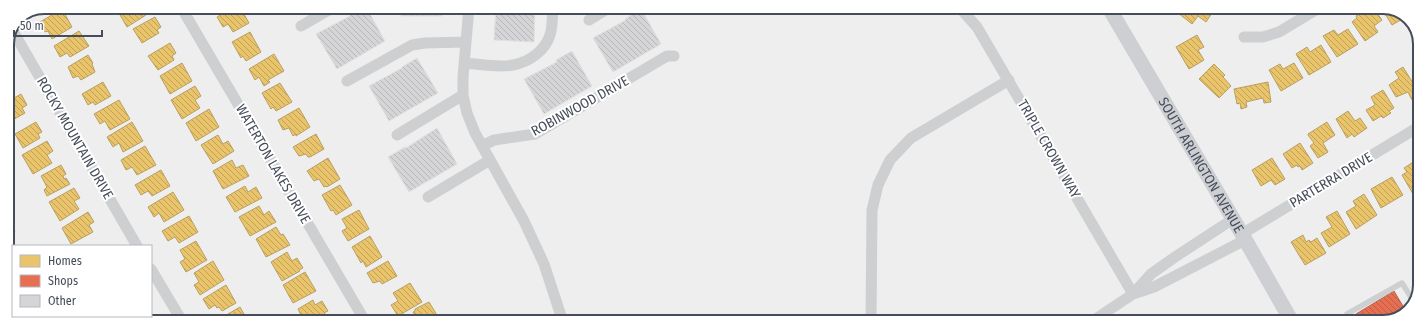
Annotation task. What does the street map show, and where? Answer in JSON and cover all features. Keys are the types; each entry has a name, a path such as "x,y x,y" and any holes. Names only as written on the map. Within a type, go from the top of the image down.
{"main road":[{"name":"SOUTH ARLINGTON AVENUE","path":"1113,14 1244,237 1288,315"}],"street":[{"name":"WATERTON LAKES DRIVE","path":"185,14 361,315"},
{"path":"301,26 322,14"},
{"path":"468,14 464,62 463,96 470,123 524,221 544,264 561,315"},
{"path":"464,62 496,66 513,65 532,57 544,46 550,37 552,14"},
{"path":"589,20 599,14"},
{"name":"TRIPLE CROWN WAY","path":"965,14 977,27 1009,80 1133,294"},
{"path":"1244,37 1263,37 1279,32 1309,14"},
{"name":"ROCKY MOUNTAIN DRIVE","path":"16,35 137,245"},
{"path":"347,81 412,45 425,43 466,42"},
{"name":"ROBINWOOD DRIVE","path":"482,146 494,140 535,134 667,56 674,56"},
{"path":"872,315 872,210 878,185 890,160 912,138 1009,80"},
{"path":"397,135 463,96"},
{"name":"PARTERRA DRIVE","path":"1133,294 1154,287 1244,237 1413,130"},
{"path":"428,197 490,160"},
{"path":"1102,315 1133,294 1151,274 1174,257 1233,219"},
{"path":"152,271 178,315"}],"lane":[{"path":"1348,314 1402,283 1410,296"}],"building: Homes":[{"path":"54,14 65,14 72,27 52,39 48,31 45,32 40,22"},
{"path":"119,14 146,14 146,15 127,27"},
{"path":"222,14 244,14 249,23 233,32 228,24 223,27 217,17"},
{"path":"1179,14 1211,14 1206,22 1198,16 1192,24"},
{"path":"1360,14 1378,14 1382,20 1374,26 1378,32 1365,41 1352,22 1357,18 1356,16"},
{"path":"1385,14 1394,16 1401,20 1392,25"},
{"path":"155,17 161,27 157,30 159,33 142,43 133,29"},
{"path":"1348,29 1358,44 1337,57 1323,36 1334,30 1338,35"},
{"path":"79,31 89,46 70,57 67,53 60,57 54,46"},
{"path":"250,32 261,52 246,61 243,56 241,58 232,42"},
{"path":"1197,35 1204,47 1198,50 1204,60 1189,69 1176,47"},
{"path":"170,43 176,53 172,56 174,60 158,70 148,56"},
{"path":"1321,45 1331,62 1309,75 1296,54 1307,47 1310,52"},
{"path":"274,54 284,71 268,80 270,82 264,86 259,77 255,80 249,69"},
{"path":"88,55 93,63 95,72 81,80 78,76 73,78 68,67"},
{"path":"182,63 192,81 170,94 160,76"},
{"path":"1294,63 1303,78 1281,91 1269,70 1280,64 1283,69"},
{"path":"1214,64 1225,75 1223,77 1231,86 1219,98 1199,79"},
{"path":"1403,67 1413,83 1413,99 1408,92 1396,97 1389,85 1399,78 1395,72"},
{"path":"103,82 111,96 95,105 93,102 88,105 82,94"},
{"path":"1268,82 1271,102 1264,103 1263,98 1246,102 1247,107 1241,109 1240,103 1237,104 1234,89"},
{"path":"280,83 292,102 276,111 273,107 271,109 262,93"},
{"path":"195,86 201,96 195,100 200,108 182,119 171,100"},
{"path":"1383,90 1394,108 1389,111 1391,113 1383,118 1381,116 1373,121 1366,110 1375,105 1371,97"},
{"path":"21,94 27,105 22,108 25,113 14,119 14,98"},
{"path":"119,100 130,119 110,130 105,121 100,124 94,114"},
{"path":"299,108 310,127 296,136 296,134 293,136 289,128 283,130 278,120"},
{"path":"209,109 219,127 196,141 186,123"},
{"path":"1348,111 1355,121 1360,118 1367,128 1354,137 1352,134 1347,138 1336,119"},
{"path":"36,122 42,132 38,134 40,138 23,148 15,134"},
{"path":"132,122 143,141 123,152 119,143 113,147 107,137"},
{"path":"1327,122 1335,135 1323,143 1328,152 1318,158 1310,146 1314,143 1308,134"},
{"path":"316,134 324,149 310,157 306,154 299,156 293,147"},
{"path":"218,135 223,144 228,141 234,151 213,164 201,145"},
{"path":"47,141 53,151 47,155 52,163 33,174 22,155"},
{"path":"1300,143 1313,163 1302,170 1300,166 1298,167 1297,165 1292,168 1283,154"},
{"path":"145,146 156,165 137,175 132,167 126,170 121,160"},
{"path":"328,158 340,179 327,187 324,187 319,179 314,181 307,171"},
{"path":"1272,158 1285,179 1275,185 1271,180 1261,186 1252,170"},
{"path":"232,160 236,168 243,165 249,176 223,189 213,171"},
{"path":"1413,162 1413,194 1402,175 1407,172 1404,168"},
{"path":"61,165 66,174 63,176 64,179 66,178 70,184 47,196 44,190 47,187 41,176"},
{"path":"161,170 170,186 152,196 148,191 141,195 135,185"},
{"path":"1392,177 1403,195 1381,208 1371,189"},
{"path":"340,185 352,205 336,215 333,210 331,211 322,195"},
{"path":"245,186 248,192 256,187 262,198 235,212 226,197"},
{"path":"74,188 80,198 74,201 79,209 60,221 49,202"},
{"path":"173,192 184,210 164,222 159,213 154,217 148,207"},
{"path":"1364,194 1377,215 1356,229 1346,212 1356,206 1353,201"},
{"path":"259,206 264,215 269,211 276,222 250,236 239,217"},
{"path":"359,210 369,229 348,241 342,231 347,228 342,219"},
{"path":"1337,211 1350,234 1329,247 1321,233 1332,227 1326,217"},
{"path":"88,212 94,222 89,225 93,232 71,244 62,228"},
{"path":"189,216 198,232 179,243 175,237 168,241 162,231"},
{"path":"276,227 281,235 283,234 290,245 266,257 256,239"},
{"path":"1303,235 1306,242 1309,240 1311,242 1317,238 1326,253 1305,265 1291,242"},
{"path":"370,236 382,257 366,267 363,261 361,263 352,247"},
{"path":"196,241 207,260 186,272 180,262 185,259 180,250"},
{"path":"287,252 292,261 297,258 303,268 282,281 271,262"},
{"path":"213,261 224,280 200,295 194,285 199,282 194,273"},
{"path":"388,261 397,276 382,284 380,281 373,283 367,273"},
{"path":"305,272 316,291 293,303 283,285"},
{"path":"410,283 422,302 397,315 391,305 398,301 393,293"},
{"path":"226,285 236,303 222,311 215,305 209,309 203,299"},
{"path":"313,300 315,305 322,301 328,311 323,315 301,315 298,309"},
{"path":"429,302 437,315 415,315 413,312 415,309"},
{"path":"240,307 245,315 226,315"}],"building: Shops":[{"path":"1394,291 1404,307 1394,313 1383,315 1356,314"}],"building: Other":[{"path":"370,14 385,41 337,69 316,34 350,15"},
{"path":"401,14 442,14 442,16 401,16"},
{"path":"496,14 535,14 534,42 494,40"},
{"path":"633,14 644,14 661,44 613,72 593,38 626,20 625,19"},
{"path":"572,51 592,86 544,114 524,79 557,62 556,60"},
{"path":"417,58 438,93 389,121 369,86"},
{"path":"437,128 457,164 409,192 388,157 405,147 406,148"}]}
